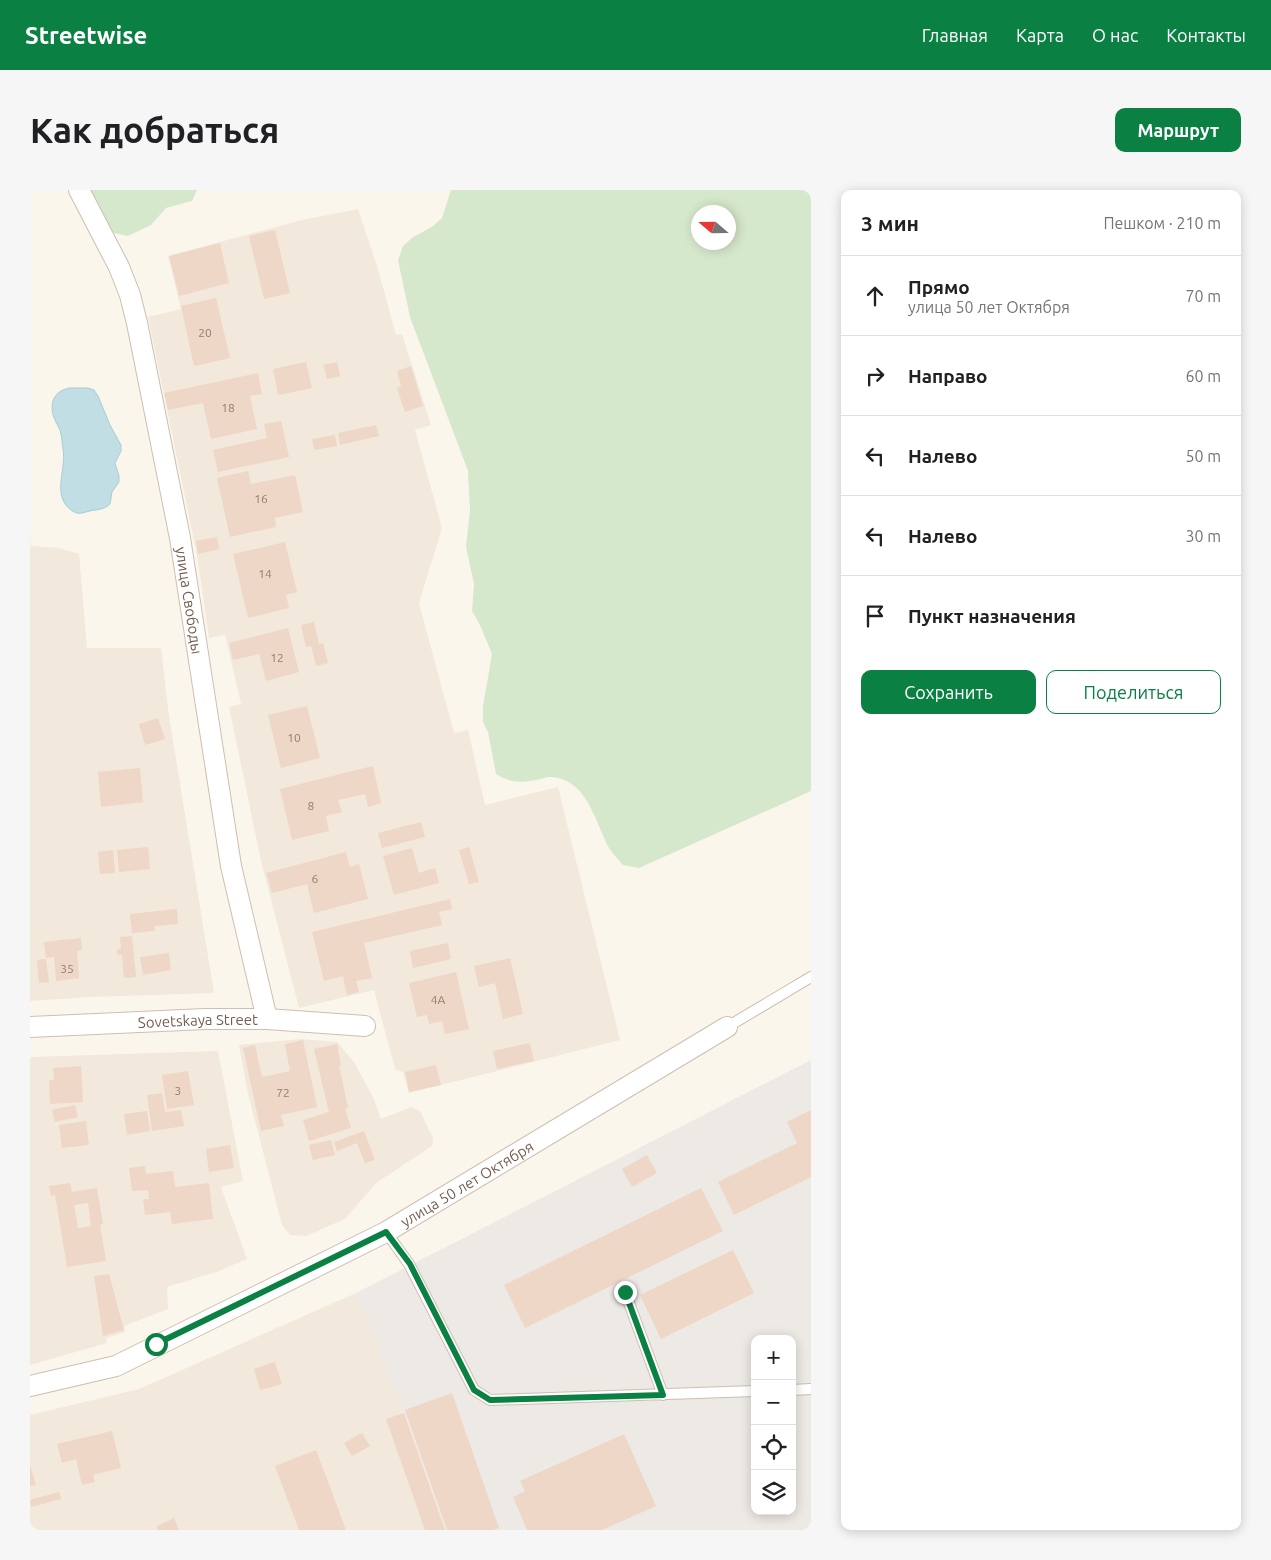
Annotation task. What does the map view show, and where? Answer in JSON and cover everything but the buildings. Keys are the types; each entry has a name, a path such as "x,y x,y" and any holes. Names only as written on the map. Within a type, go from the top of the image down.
{"street":[{"name":"улица Свободы","path":"79,190 119,267 130,295 137,323 180,538 231,866 267,1019"},
{"name":"Sovetskaya Street","path":"30,1027 205,1019 267,1019 365,1026"},
{"name":"улица 50 лет Октября","path":"30,1386 116,1366 386,1232 726,1027"}],"lane":[{"path":"726,1027 811,977"},
{"path":"386,1232 410,1264 474,1390 490,1400 751,1391"},
{"path":"625,1292 663,1395"},
{"path":"796,1390 811,1389"}],"shaded area":[{"path":"358,209 378,269 396,335 402,334 431,425 415,430 442,528 419,603 454,733 468,730 485,805 558,787 620,1040 409,1093 403,1072 395,1069 374,990 299,1008 261,861 229,707 241,704 225,635 209,638 197,555 148,317 181,309 168,256 302,220"},
{"path":"30,536 31,546 59,548 79,554 87,648 161,648 169,716 214,993 30,1001"},
{"path":"300,1039 337,1042 354,1062 374,1099 381,1119 411,1107 420,1111 433,1138 432,1146 376,1183 345,1219 306,1236 290,1235 282,1225 248,1094 239,1045"},
{"path":"218,1051 243,1181 221,1187 247,1259 216,1272 167,1287 168,1309 124,1326 125,1332 106,1338 107,1343 30,1365 30,1057"},
{"path":"811,1060 811,1530 447,1530 404,1413 356,1293"},
{"path":"356,1293 404,1413 447,1530 30,1530 30,1415 139,1389"}],"green space":[{"path":"78,190 197,190 192,201 166,208 151,225 128,236 104,231"},
{"path":"451,190 811,190 811,791 639,868 623,865 608,847 593,812 581,792 573,785 563,779 551,777 520,782 506,779 496,774 488,732 483,722 483,706 492,654 472,611 474,584 466,547 470,510 468,471 410,317 398,260 403,246 412,238 433,226 442,218"}],"water":[{"path":"70,388 94,390 121,445 121,451 115,463 119,482 112,492 110,504 102,509 80,513 71,510 65,504 62,497 61,481 64,457 61,432 52,409 55,396"}],"route":[{"path":"156,1344 386,1232 410,1264 474,1390 490,1400 663,1395 625,1292"}]}
